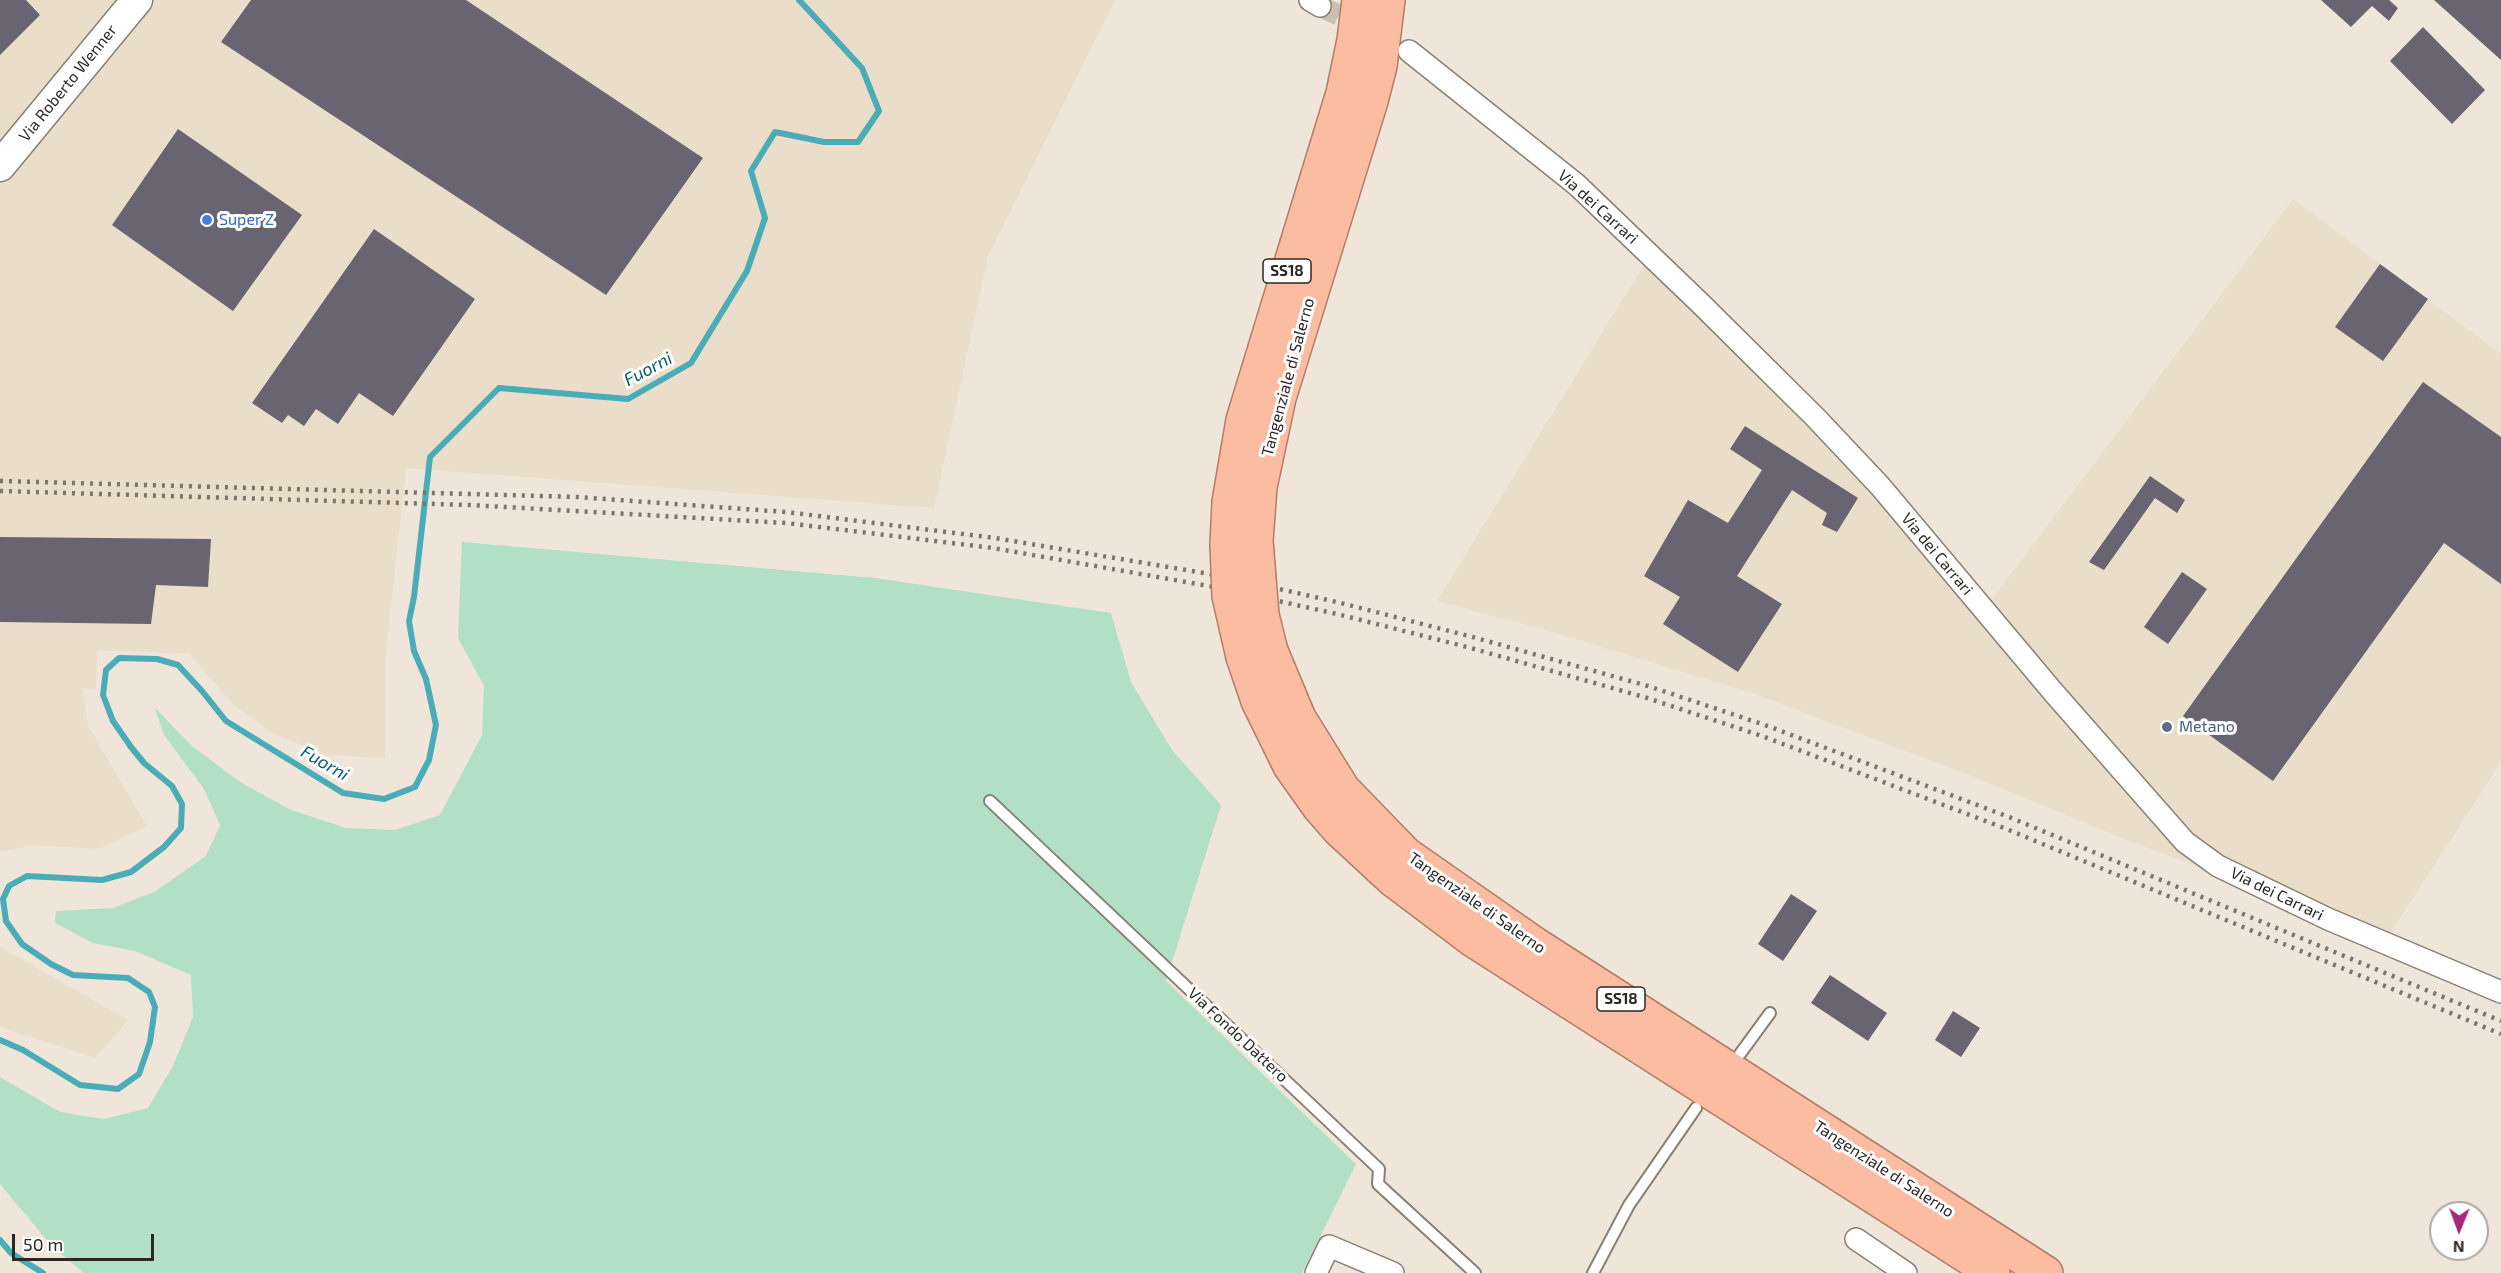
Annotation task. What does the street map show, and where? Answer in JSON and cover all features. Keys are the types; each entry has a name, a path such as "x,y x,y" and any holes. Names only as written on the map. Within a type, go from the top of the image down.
{"highway":[{"name":"Tangenziale di Salerno","path":"1359,0 1351,61 1243,420 1228,502 1262,615 1257,654 1258,701 1290,766 1319,807 1339,830 1383,872 1473,940 1994,1273"},
{"name":"Tangenziale di Salerno","path":"1241,543 1260,487 1279,398 1371,101 1380,66 1388,0"},
{"name":"Tangenziale di Salerno","path":"1257,654 1343,789 1406,854 1490,915 2046,1273"}],"main road":[{"name":"Via Roberto Wenner","path":"0,166 137,0"}],"street":[{"name":"Via dei Carrari","path":"1409,51 1577,185 1815,418 1880,486 2054,693 2185,842 2218,866 2328,919 2501,992"},
{"path":"1856,1239 1906,1273"},
{"path":"1316,1273 1329,1246 1394,1273"}],"lane":[{"name":"Via Fondo Dattero","path":"990,801 1379,1169 1378,1184 1475,1273"},
{"path":"1740,1054 1770,1013"},
{"path":"1593,1273 1629,1205 1696,1108"}],"shaded area":[{"path":"0,0 1115,0 988,256 934,508 406,468 385,660 385,758 326,755 274,734 234,705 189,654 97,650 96,689 83,689 88,726 147,826 99,849 32,845 0,852"},
{"path":"2293,199 2501,354 2501,762 2387,938 2127,840 1964,773 1752,693 1546,630 1437,601 1655,247 1990,602"},
{"path":"0,947 128,1020 95,1058 0,1027"}],"green space":[{"path":"462,542 875,578 1111,613 1131,682 1172,750 1221,805 1166,981 1356,1164 1302,1273 84,1273 52,1246 0,1184 0,1077 60,1112 104,1119 148,1108 173,1066 193,1017 191,975 135,951 93,943 55,923 56,911 113,908 154,892 206,856 220,825 204,789 164,735 155,708 192,746 240,782 291,810 346,828 395,830 440,815 482,735 484,686 458,638"}],"building":[{"path":"0,0 26,0 40,15 0,55"},
{"path":"251,0 466,0 703,158 606,295 221,42"},
{"path":"2321,0 2389,0 2398,8 2389,21 2372,6 2351,27"},
{"path":"2434,0 2501,0 2501,60"},
{"path":"2423,27 2485,90 2452,124 2390,61"},
{"name":"Super Z","path":"178,129 302,215 233,311 112,225"},
{"path":"374,229 475,299 393,416 359,393 338,424 316,409 304,426 288,415 282,423 252,403"},
{"path":"2380,264 2428,299 2383,361 2335,327"},
{"path":"2423,382 2501,437 2501,584 2444,543 2273,781 2183,716"},
{"path":"1745,426 1858,498 1837,532 1822,525 1827,513 1792,490 1737,576 1782,604 1738,672 1663,624 1680,597 1644,576 1688,500 1728,523 1762,470 1730,449"},
{"path":"2150,476 2185,500 2177,513 2155,498 2104,570 2089,562"},
{"path":"0,537 211,539 208,587 156,585 151,624 0,622"},
{"path":"2182,572 2207,589 2168,644 2144,627"},
{"path":"1791,894 1817,911 1783,961 1758,944"},
{"path":"1830,975 1887,1013 1868,1041 1811,1003"},
{"path":"1953,1011 1980,1028 1961,1057 1935,1040"}],"waterway":[{"name":"Fuorni","path":"0,1040 23,1050 80,1085 118,1089 139,1074 150,1042 155,1007 149,992 128,978 73,975 51,964 22,944 6,921 3,899 9,886 27,876 102,880 131,872 164,847 181,828 182,804 172,786 144,763 131,747 113,721 103,695 106,670 119,658 157,659 178,665 226,721 343,793 384,799 415,787 429,760 436,725 426,679 414,651 409,621 414,597 430,457 499,388 628,399 691,363 747,271 765,218 751,171 775,132 824,142 858,142 879,111 862,68 799,0"},
{"name":"Fuorni","path":"0,1240 11,1253 43,1273"}],"tunnel":[{"path":"1320,6 1366,29"}],"railway":[{"path":"0,481 577,497 786,512 995,538 1222,576 1341,603 1469,636 1648,686 1765,725 2009,817 2501,1021"},
{"path":"0,491 470,505 786,523 993,548 1220,588 1337,614 1467,647 1644,697 1762,736 2004,828 2501,1034"}],"place":[{"name":"Super Z","path":"207,220"},
{"name":"Metano","path":"2167,727"}]}
